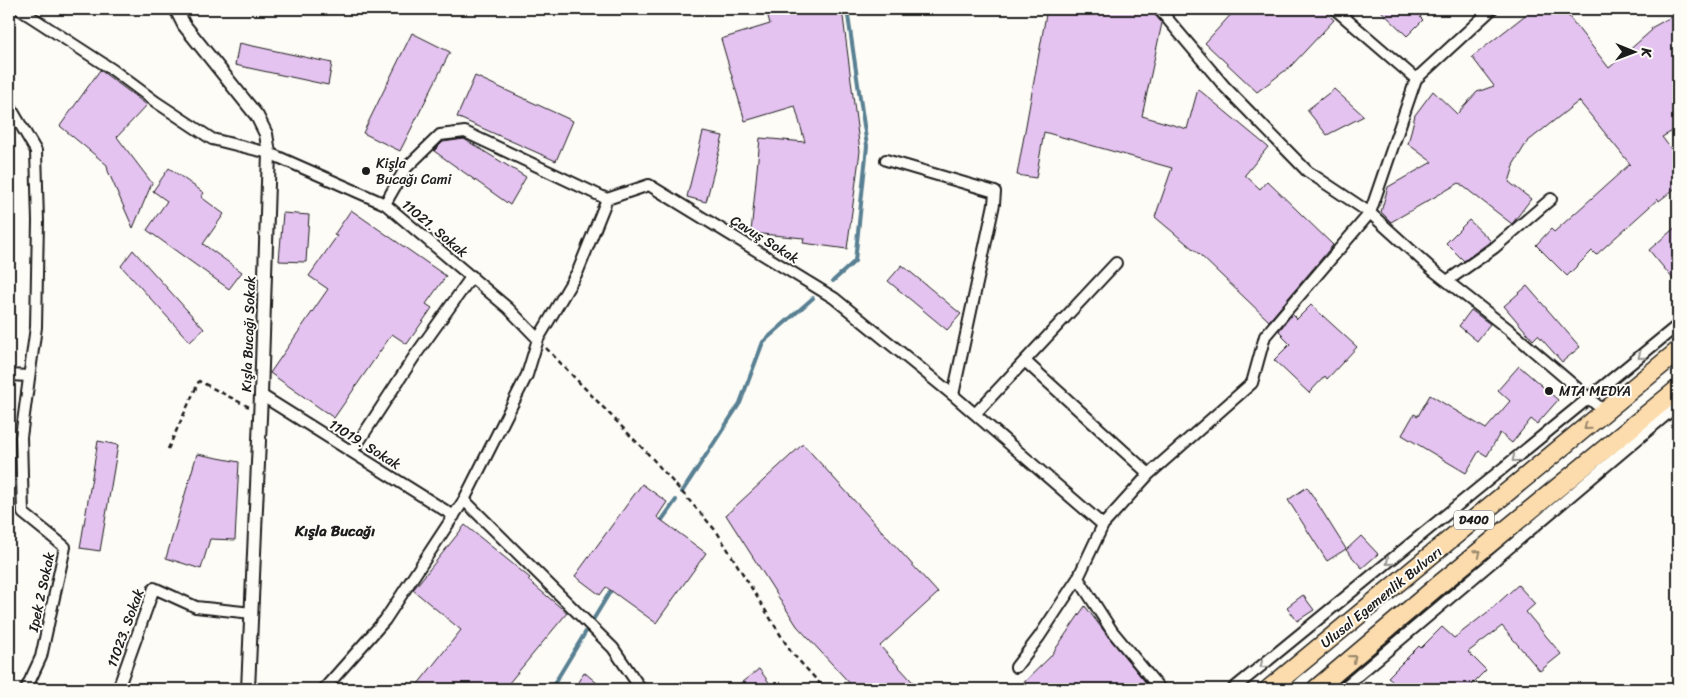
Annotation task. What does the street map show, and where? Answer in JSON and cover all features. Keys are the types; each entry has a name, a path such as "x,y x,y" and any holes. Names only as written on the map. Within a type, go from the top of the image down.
{"highway":[{"name":"Ulusal Egemenlik Bulvarı","path":"1269,689 1678,350"},
{"name":"Ulusal Egemenlik Bulvarı","path":"1316,689 1440,584 1678,389"},
{"path":"1605,412 1624,434"}],"street":[{"name":"11021. Sokak","path":"19,9 113,70 156,102 212,139 269,153 385,204 472,276 508,308 538,339"},
{"name":"Kışla Bucağı Sokak","path":"176,9 184,25 257,116 266,134 269,153 261,396 248,689"},
{"path":"1159,9 1225,87 1307,171 1370,213 1447,281 1508,329 1605,412"},
{"path":"1016,667 1039,637 1078,578 1103,525 1149,474 1252,383 1265,336 1370,213 1416,80 1492,9"},
{"path":"1337,11 1416,80"},
{"name":"Ipek 2 Sokak","path":"9,105 36,151 38,221 36,327 21,437 23,513 65,547 41,657 26,689"},
{"path":"324,689 385,620 464,500 527,375 538,339 578,271 607,198 465,132 440,136 404,170 385,204"},
{"path":"886,160 995,192 953,395"},
{"name":"Çavuş Sokak","path":"607,198 649,185 834,298 953,395 1103,525"},
{"path":"1447,281 1494,248 1551,199"},
{"path":"975,414 1026,362 1116,263"},
{"path":"352,452 414,356 472,276"},
{"path":"1234,689 1678,325"},
{"path":"1026,362 1149,474"},
{"path":"9,375 29,376"},
{"name":"11019. Sokak","path":"261,396 454,516"},
{"path":"1342,689 1678,405"},
{"path":"464,500 613,648 641,689"},
{"path":"1078,578 1112,631 1160,689"},
{"name":"11023. Sokak","path":"118,689 154,588 196,607 252,614"}],"path":[{"path":"538,339 651,457 717,532 791,652 825,689"},
{"path":"168,449 199,381 260,413"}],"building":[{"path":"766,9 842,9 860,151 847,249 803,243 804,238 751,233 760,138 805,142 795,106 745,121 721,39 770,24"},
{"path":"1047,9 1068,12 1068,9 1086,11 1086,9 1143,9 1153,13 1162,23 1142,116 1187,129 1198,89 1268,147 1245,175 1260,189 1267,181 1333,245 1269,321 1199,254 1155,217 1172,168 1044,132 1036,178 1017,175"},
{"path":"1241,9 1322,9 1334,20 1291,66 1257,92 1205,43 1234,11 1236,14"},
{"path":"1379,9 1428,9 1420,17 1423,20 1407,36"},
{"path":"1533,9 1563,9 1609,68 1652,30 1651,28 1678,13 1678,128 1662,137 1678,158 1678,186 1659,201 1658,199 1596,255 1592,251 1567,276 1536,245 1551,229 1554,232 1630,164 1579,101 1527,142 1513,165 1509,182 1531,199 1512,224 1459,183 1391,222 1381,212 1388,187 1432,162 1408,144 1415,115 1433,91 1457,114 1477,92 1494,86 1472,57"},
{"path":"412,33 450,52 400,151 363,133"},
{"path":"239,43 332,63 328,85 235,65"},
{"path":"100,70 147,105 117,137 152,183 133,228 107,165 60,126"},
{"path":"475,76 573,121 556,161 457,117"},
{"path":"1334,89 1364,116 1327,135 1307,110"},
{"path":"703,132 723,136 706,202 687,197"},
{"path":"464,139 526,177 510,205 434,151 443,142"},
{"path":"169,168 204,193 201,197 224,214 203,244 242,272 229,289 147,230 167,201 153,191"},
{"path":"351,210 446,276 426,304 432,308 407,344 392,334 334,418 270,373 328,289 309,276 337,236 334,235"},
{"path":"283,213 309,215 306,262 279,261"},
{"path":"1469,220 1491,241 1464,261 1446,243"},
{"path":"1678,225 1678,285 1649,250"},
{"path":"133,250 204,329 190,342 121,266"},
{"path":"902,265 961,314 947,330 888,281"},
{"path":"1527,286 1580,347 1562,362 1538,335 1533,340 1504,306"},
{"path":"1311,305 1357,347 1327,379 1325,376 1309,393 1274,360 1290,344 1279,331 1292,314 1297,319"},
{"path":"1471,310 1490,324 1477,341 1459,326"},
{"path":"1519,366 1558,400 1537,424 1531,419 1512,443 1500,433 1487,456 1479,451 1466,473 1402,435 1414,414 1418,416 1430,395 1486,429 1510,401 1498,390"},
{"path":"98,441 118,445 100,551 80,548"},
{"path":"803,444 938,593 880,646 919,689 855,689 797,626 726,515"},
{"path":"197,454 239,462 235,540 210,539 201,569 166,558"},
{"path":"642,484 667,502 657,517 706,553 656,623 606,587 600,595 575,576"},
{"path":"1307,487 1346,549 1327,561 1288,500"},
{"path":"465,525 530,578 528,580 567,613 504,689 414,689 461,630 413,590"},
{"path":"1361,536 1378,554 1362,568 1346,550"},
{"path":"1518,585 1535,604 1526,612 1561,654 1540,671 1502,626 1468,652 1486,670 1467,689 1386,689 1392,680 1388,677 1419,646 1421,648 1442,627 1454,638 1489,611"},
{"path":"1303,595 1314,610 1297,621 1287,607"},
{"path":"1085,606 1151,689 1017,689 1050,657"},
{"path":"759,669 774,689 733,689"},
{"path":"584,672 604,689 574,689"}],"waterway":[{"path":"833,281 855,261 867,146 847,9"},
{"path":"682,492 740,403 763,342 813,298"},
{"path":"659,524 676,500"},
{"path":"551,689 613,587"}],"place":[{"name":"Kişla Bucağı Cami","path":"366,171"},
{"name":"MTA MEDYA","path":"1549,391"}],"district":[{"name":"Kışla Bucağı","path":"335,531"}]}
